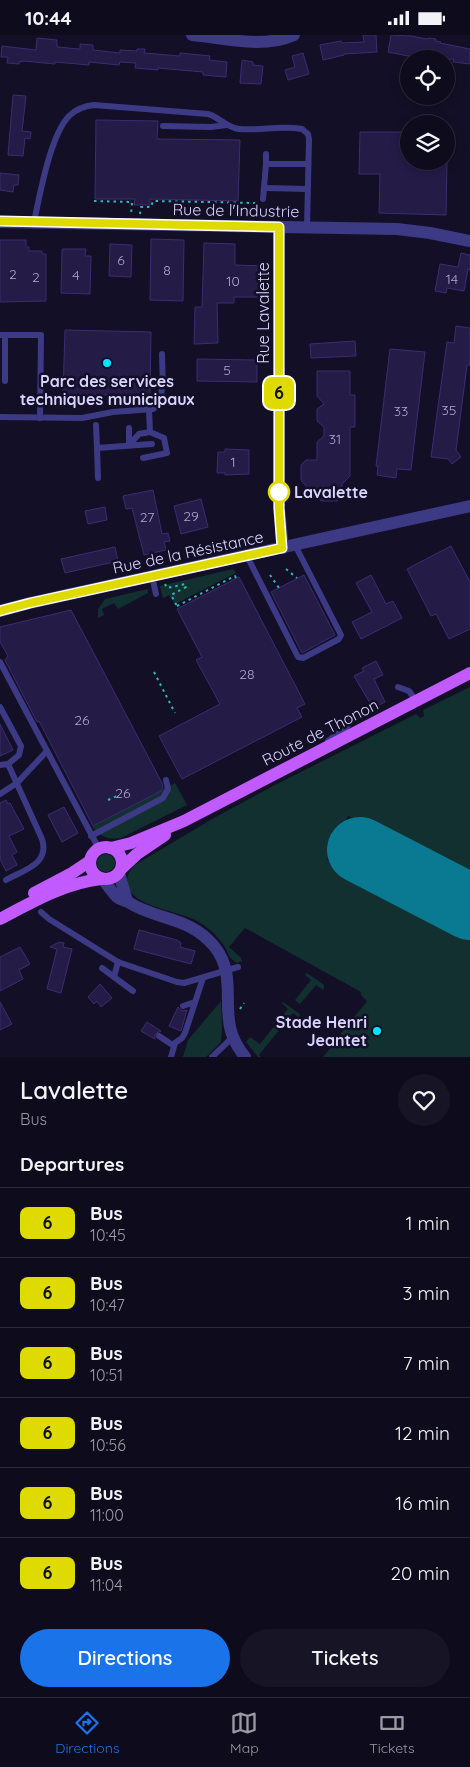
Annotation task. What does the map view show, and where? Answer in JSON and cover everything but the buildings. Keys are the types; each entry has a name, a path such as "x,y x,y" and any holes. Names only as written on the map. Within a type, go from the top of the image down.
{"main road":[{"name":"Route de Thonon","path":"105,849 131,843 184,821 470,673"},
{"name":"Route de Thonon","path":"120,871 137,854 184,821"},
{"path":"0,910 64,877 90,861 93,854 105,849 120,856 122,861 120,871 111,879 102,879 67,887 40,898 0,919"},
{"path":"90,861 93,873 102,879"}],"street":[{"path":"192,35 258,42 277,40 294,35"},
{"name":"Rue de l'Industrie","path":"0,221 397,229 470,241"},
{"name":"Rue Lavalette","path":"279,227 274,405 279,508 289,546"},
{"name":"Rue de la Résistance","path":"0,611 470,506"},
{"name":"Rue de la Résistance","path":"0,603 30,603"},
{"path":"120,871 127,901"},
{"path":"102,879 118,897 142,911 181,922 200,933 215,947 226,971 229,1016 233,1037 245,1057"}],"lane":[{"path":"34,222 52,149 59,132 69,117 84,106 94,105 208,115 214,116 227,125 240,129 302,129 308,134 309,139 307,228"},
{"path":"162,126 211,127 227,125"},
{"path":"263,199 266,154"},
{"path":"266,164 308,164"},
{"path":"265,188 308,189"},
{"path":"4,381 3,335 41,335 40,418"},
{"path":"0,417 82,418 118,411 149,410 157,407 161,399 162,354"},
{"path":"149,410 150,432"},
{"path":"96,425 98,478"},
{"path":"129,429 129,445"},
{"path":"129,445 139,434 150,432 164,438 167,453 143,458"},
{"path":"97,448 152,444"},
{"path":"247,555 298,657 301,658 339,639 341,635 289,546"},
{"path":"156,575 156,594"},
{"path":"0,662 91,836 105,849"},
{"path":"398,687 409,691 416,701"},
{"path":"0,707 21,746 19,755 8,764 0,765"},
{"path":"303,759 347,727 354,713"},
{"path":"0,794 17,783 47,751"},
{"path":"6,880 37,863 44,854 42,839 8,764"},
{"path":"91,836 163,797 168,789 166,780"},
{"path":"41,912 49,919 118,962 177,983 184,983 238,967"},
{"path":"114,977 118,962"},
{"path":"102,968 133,991"},
{"path":"171,1057 175,1043 185,1033 203,977"},
{"path":"183,1006 195,1002"},
{"path":"159,1036 174,1046"},
{"path":"212,1057 233,1037"}],"path":[{"path":"140,214 141,207 151,207 153,201 258,203 263,199"},
{"path":"94,201 132,201 132,214"},
{"path":"286,569 297,578"},
{"path":"156,575 167,588 184,583 186,587 171,595 177,607 235,576 236,578"},
{"path":"270,575 279,588"},
{"path":"154,672 175,713"},
{"path":"108,800 117,796"},
{"path":"238,1011 244,1003"}],"green space":[{"path":"233,569 236,573 175,604 169,595 163,598 160,586"},
{"path":"148,589 148,593 118,609 114,603 102,609 104,615 98,618 98,609 105,599"},
{"path":"470,687 470,873 412,842 408,846 391,830 364,817 361,822 348,816 327,860 337,865 335,869 470,939 470,1057 323,1057 333,1045 326,1039 329,1036 335,1041 367,1001 361,995 361,992 245,928 229,947 241,958 242,961 237,963 230,957 217,936 201,923 153,906 137,898 131,893 128,886 128,874 135,865 212,819 416,714 420,718 424,716 423,710"},
{"path":"175,783 187,805 121,838 112,839 105,837 92,827"},
{"path":"106,854 112,857 115,863 112,869 106,872 100,869 97,863 100,857"},
{"path":"307,973 324,985 324,988 323,990 316,985 300,1004 295,1000 311,980 305,975"},
{"path":"221,1001 221,1042 206,1057 183,1057 188,1040"},
{"path":"283,1002 300,1014 299,1018 293,1013 259,1055 261,1057 258,1057 246,1042 250,1037 260,1044 288,1009"}],"runway":[{"path":"360,850 470,907"}],"bus line":[{"name":"6","path":"0,221 279,227 279,508 282,548 0,611"}],"place":[{"name":"Parc des services techniques municipaux","path":"107,363"},
{"name":"Lavalette","path":"279,492"},
{"name":"Stade Henri Jeantet","path":"377,1031"}]}
